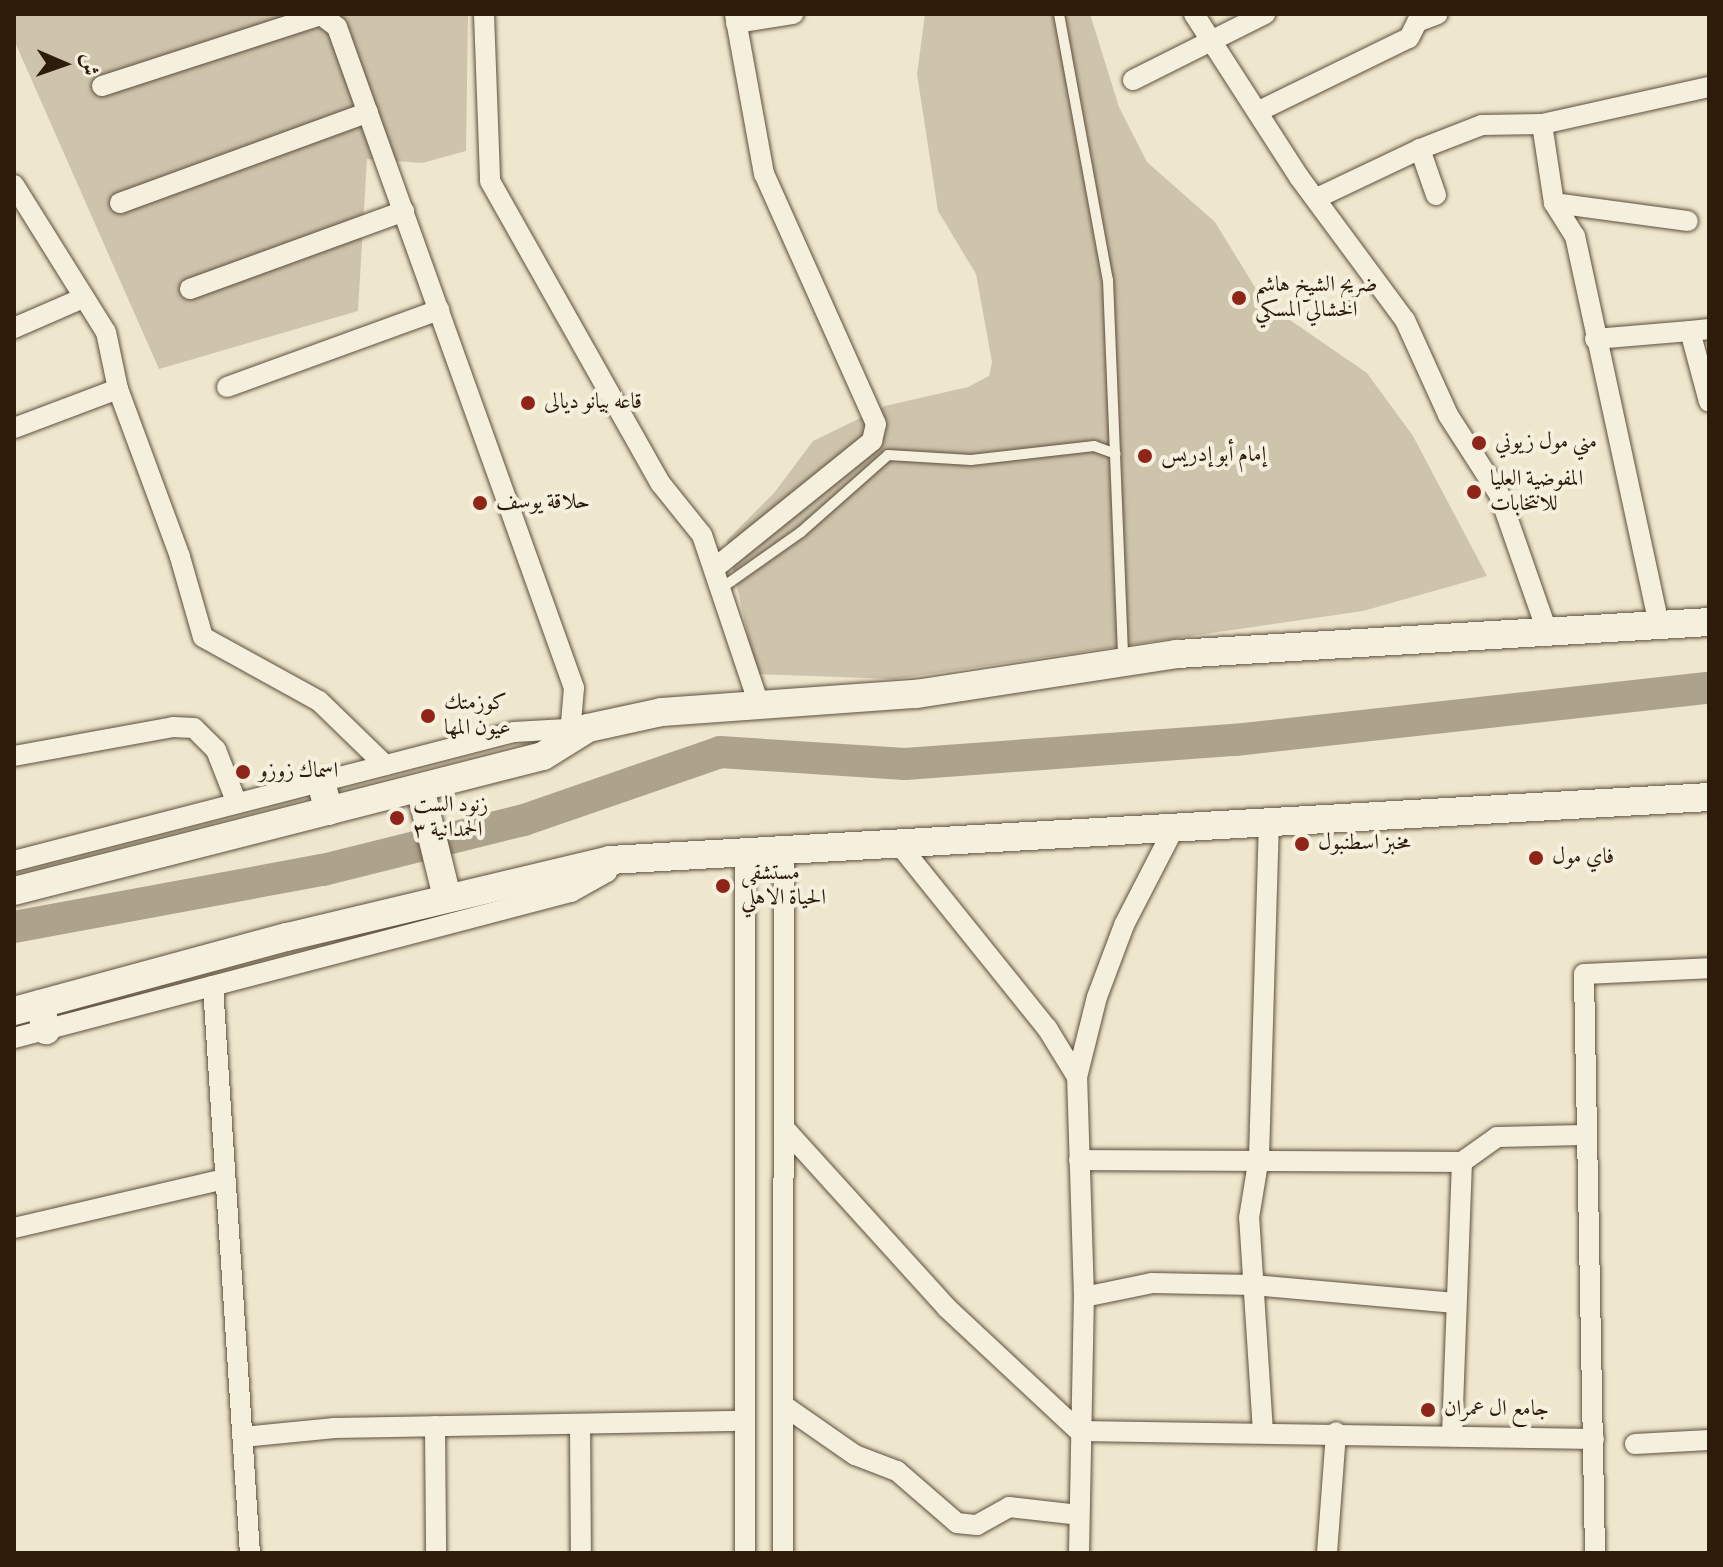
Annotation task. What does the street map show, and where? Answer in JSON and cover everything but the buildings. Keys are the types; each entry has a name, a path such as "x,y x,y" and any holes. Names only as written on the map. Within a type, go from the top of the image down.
{"street":[{"path":"484,14 490,181 661,484 702,535 720,577 759,704"},
{"path":"720,577 872,441 876,424 764,174 736,19 793,14"},
{"path":"1194,14 1299,177 1319,197 1405,320 1448,415 1499,494 1547,631"},
{"path":"1133,80 1265,14"},
{"path":"1259,111 1409,38 1417,22 1438,14"},
{"path":"102,86 321,15 337,27 574,688 580,727"},
{"path":"1319,197 1420,149 1482,125 1542,124 1709,87"},
{"path":"120,203 368,112"},
{"path":"1542,124 1554,203 1575,236 1659,625"},
{"path":"1420,149 1436,195"},
{"path":"14,185 106,332 118,389 180,557 203,637 319,701 385,765"},
{"path":"1554,203 1688,221"},
{"path":"190,289 404,211"},
{"path":"14,328 83,298"},
{"path":"227,387 439,310"},
{"path":"1595,339 1700,330 1709,402"},
{"path":"14,428 118,389"},
{"path":"14,861 236,801 524,730 580,727 662,712 916,694 1177,654 1709,622"},
{"path":"14,756 173,727 194,728 216,750 236,801"},
{"path":"14,891 555,752 580,727"},
{"path":"321,782 329,811"},
{"path":"420,788 447,897"},
{"path":"14,1038 33,1015 447,897 610,860 1709,797"},
{"path":"1263,1432 1249,1218 1259,1157 1269,824"},
{"path":"1079,1553 1084,1297 1077,1077 1097,997 1124,925 1173,830"},
{"path":"898,843 1047,1028 1077,1077"},
{"path":"783,1553 784,848"},
{"path":"745,850 745,1553"},
{"path":"33,1015 213,986 571,892 607,872 610,860"},
{"path":"1595,1553 1584,1135 1584,974 1709,968"},
{"path":"213,986 250,1553"},
{"path":"784,1128 947,1308 1079,1431 1336,1432 1594,1439"},
{"path":"1079,1160 1259,1157 1462,1162 1497,1137 1584,1135"},
{"path":"1452,1434 1462,1162"},
{"path":"14,1228 224,1179"},
{"path":"1084,1297 1152,1283 1253,1285 1455,1303"},
{"path":"783,1405 855,1455 897,1471 957,1523 977,1525 1009,1507 1079,1515"},
{"path":"243,1437 335,1428 745,1421"},
{"path":"580,1424 581,1553"},
{"path":"435,1426 436,1553"},
{"path":"1327,1553 1336,1432"},
{"path":"1635,1444 1709,1440"}],"lane":[{"path":"1059,14 1084,159 1101,218 1116,454 1123,663"},
{"path":"720,577 801,532 888,455 971,460 1094,446 1116,454"}],"shaded area":[{"path":"14,14 468,14 466,151 422,163 367,159 358,311 159,369 14,40"},
{"path":"925,14 1090,14 1119,107 1147,162 1215,222 1264,302 1367,373 1413,436 1487,576 1363,611 895,679 756,674 727,540 774,493 813,441 885,406 968,387 989,376 992,362 976,274 938,211 917,74"}],"waterway":[{"path":"14,927 323,870 524,820 720,752 905,764 1235,740 1709,688"}],"place":[{"name":"ضريح الشيخ هاشم الخشالي المسكي","path":"1239,298"},
{"name":"قاعه بيانو ديالى","path":"528,403"},
{"name":"مني مول زيوني","path":"1479,443"},
{"name":"إمام أبو إدريس","path":"1145,456"},
{"name":"المفوضية العليا للانتخابات","path":"1474,492"},
{"name":"حلاقة يوسف","path":"480,503"},
{"name":"كوزمتك عيون المها","path":"428,716"},
{"name":"اسماك زوزو","path":"243,772"},
{"name":"زنود الست الحمدانية ٣","path":"397,818"},
{"name":"مخبز اسطنبول","path":"1302,844"},
{"name":"فاي مول","path":"1536,858"},
{"name":"مستشفى الحياة الاهلي","path":"723,886"},
{"name":"جامع ال عمران","path":"1428,1410"}]}
